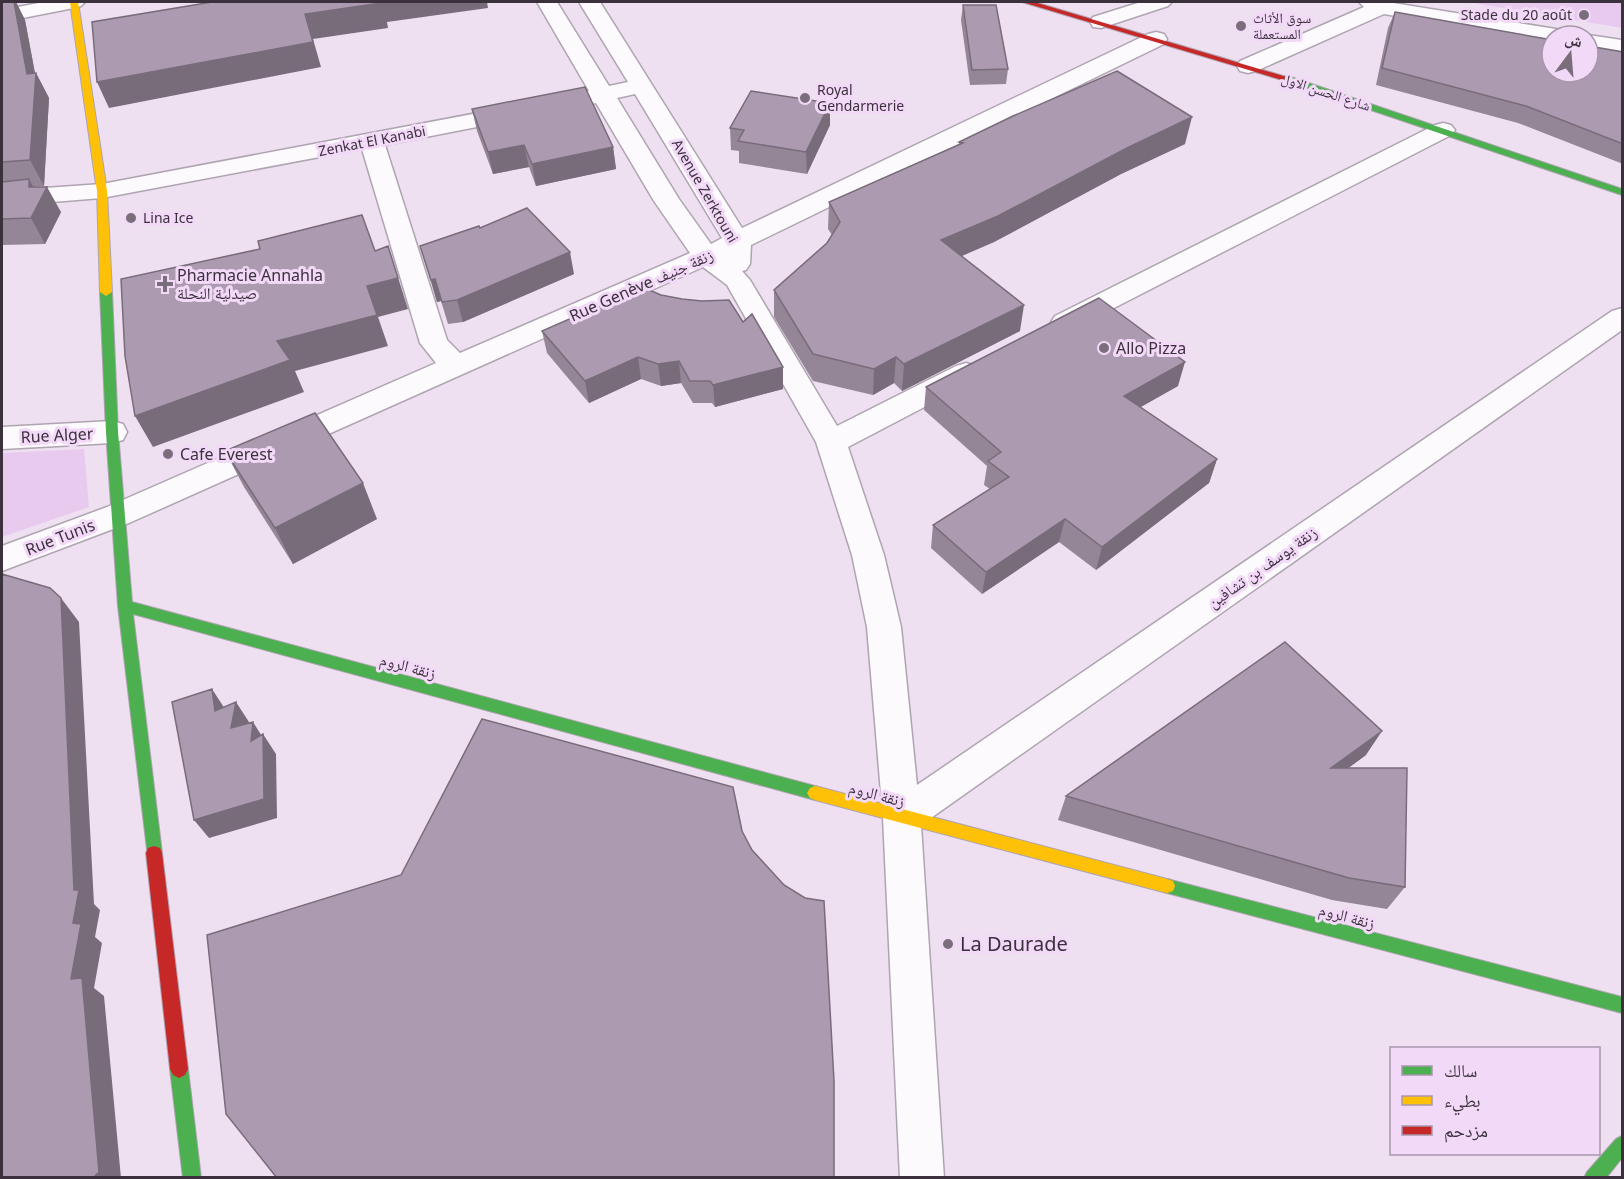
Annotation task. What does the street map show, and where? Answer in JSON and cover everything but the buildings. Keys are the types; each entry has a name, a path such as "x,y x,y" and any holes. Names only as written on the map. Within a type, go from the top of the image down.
{"street":[{"path":"2,16 74,2 81,42 102,191 112,432 125,606 189,1173"},
{"name":"Avenue Zerktouni","path":"547,2 667,201 706,256 737,280"},
{"name":"Avenue Zerktouni","path":"590,2 738,242 737,280"},
{"name":"شارع الحسن الاول","path":"1026,2 1248,66 1623,192"},
{"path":"1101,22 1161,2"},
{"path":"1248,66 1375,4 1540,33"},
{"path":"81,42 104,38"},
{"name":"Rue Genève زنقة جنيف","path":"118,515 738,242 1156,39"},
{"path":"1600,44 1623,47"},
{"name":"Zenkat El Kanabi","path":"2,198 102,191 372,141 642,86"},
{"path":"1042,334 1443,130"},
{"path":"372,141 434,343 454,366"},
{"path":"737,280 831,442 868,555 884,627 902,818 922,1178"},
{"name":"زنقة يوسف بن تشافين","path":"902,818 1623,317"},
{"path":"831,442 989,361"},
{"name":"Rue Alger","path":"2,438 112,432"},
{"name":"Rue Tunis","path":"2,559 118,515"},
{"name":"زنقة الروم","path":"125,606 902,818 1623,1005"},
{"path":"1593,1178 1623,1145"}],"shaded area":[{"name":"Stade du 20 août","path":"1467,2 1622,2 1622,28"},
{"path":"84,449 89,507 2,537 2,453"}],"traffic: fast":[{"path":"1285,78 1622,192"},
{"path":"106,292 112,432 125,606 154,853"},
{"path":"125,606 815,793"},
{"path":"1167,886 1622,1005"},
{"path":"179,1069 192,1178"},
{"path":"1593,1178 1622,1145"}],"traffic: slow":[{"path":"74,2 102,191 106,292"},
{"path":"815,793 1167,886"}],"traffic: jam":[{"path":"1026,2 1285,78"},
{"path":"154,853 179,1069"}],"place":[{"name":"Stade du 20 août","path":"1584,15"},
{"name":"سوق الأثاث المستعملة","path":"1241,26"},
{"name":"Royal Gendarmerie","path":"805,98"},
{"name":"Lina Ice","path":"131,218"},
{"name":"Pharmacie Annahla صيدلية النحلة","path":"165,284"},
{"name":"Allo Pizza","path":"1104,348"},
{"name":"Cafe Everest","path":"168,454"},
{"name":"La Daurade","path":"948,944"}]}
